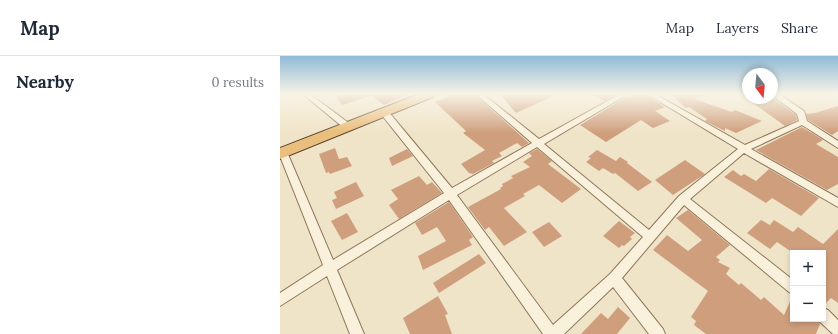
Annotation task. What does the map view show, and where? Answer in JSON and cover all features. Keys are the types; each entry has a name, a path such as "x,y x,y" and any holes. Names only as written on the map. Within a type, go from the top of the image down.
{"highway":[{"path":"282,153 397,107"}],"street":[{"path":"323,107 347,126"},
{"path":"494,107 650,237"},
{"path":"280,300 330,267 451,194 602,107"},
{"path":"672,107 838,203"},
{"path":"793,107 801,113 803,122 838,145"},
{"path":"384,112 451,194 551,334"},
{"path":"554,334 614,278 683,199 743,149 803,122"},
{"path":"282,153 357,334"},
{"path":"683,199 791,286"},
{"path":"614,278 658,334"},
{"path":"826,318 838,329"}],"building":[{"path":"440,107 489,107 529,143 522,147 517,143 499,153 502,156 492,161 494,163 473,174 469,173 461,164 485,150 463,133 466,131"},
{"path":"511,107 529,107 516,113"},
{"path":"610,107 665,107 655,111 670,121 653,128 641,120 606,142 580,125"},
{"path":"685,107 717,107 732,112 735,110 762,121 736,133 725,128 725,131 705,121 707,119 689,107"},
{"path":"758,107 785,107 796,115 797,120 785,126"},
{"path":"838,107 838,131 832,135 808,120 806,114"},
{"path":"802,127 823,140 816,144 838,157 838,184 827,190 756,150"},
{"path":"335,148 339,159 347,157 352,166 330,174 329,172 326,173 319,154"},
{"path":"407,149 413,156 392,166 389,158"},
{"path":"537,149 552,161 548,164 581,189 562,203 539,185 523,194 525,196 504,208 527,232 504,246 489,227 485,230 468,207 501,189 500,188 503,186 502,184 513,178 511,176 530,167 523,162 532,156 529,153"},
{"path":"597,150 616,161 620,157 652,182 638,191 615,173 613,174 603,168 599,171 586,162 591,158 588,157"},
{"path":"685,160 705,174 673,195 655,180"},
{"path":"769,169 819,198 801,216 772,198 766,203 724,177 733,170 741,176 744,174 756,181"},
{"path":"419,176 427,185 432,182 442,193 399,219 389,205 398,199 391,190"},
{"path":"356,182 364,196 336,209 332,200 337,198 334,192"},
{"path":"449,202 473,237 469,240 472,245 423,270 418,256 446,241 437,227 422,235 415,223"},
{"path":"688,210 730,245 716,257 720,260 718,262 730,268 726,274 739,285 741,283 761,300 764,297 784,315 790,302 790,322 818,322 820,324 816,334 706,334 694,325 696,321 691,317 708,291 653,250 667,235 688,251 702,240 676,218"},
{"path":"347,213 358,232 342,240 331,221"},
{"path":"761,220 770,225 774,220 793,232 798,227 823,244 838,229 838,303 831,298 826,303 826,250 790,251 777,242 770,249 747,233"},
{"path":"619,221 635,233 630,237 632,239 624,246 622,245 619,248 603,236"},
{"path":"549,222 562,236 544,247 532,232"},
{"path":"479,254 486,263 439,293 433,283"},
{"path":"438,296 448,314 445,315 452,334 410,334 403,318"},
{"path":"618,307 630,318 617,334 581,334 601,313 608,319"}]}
